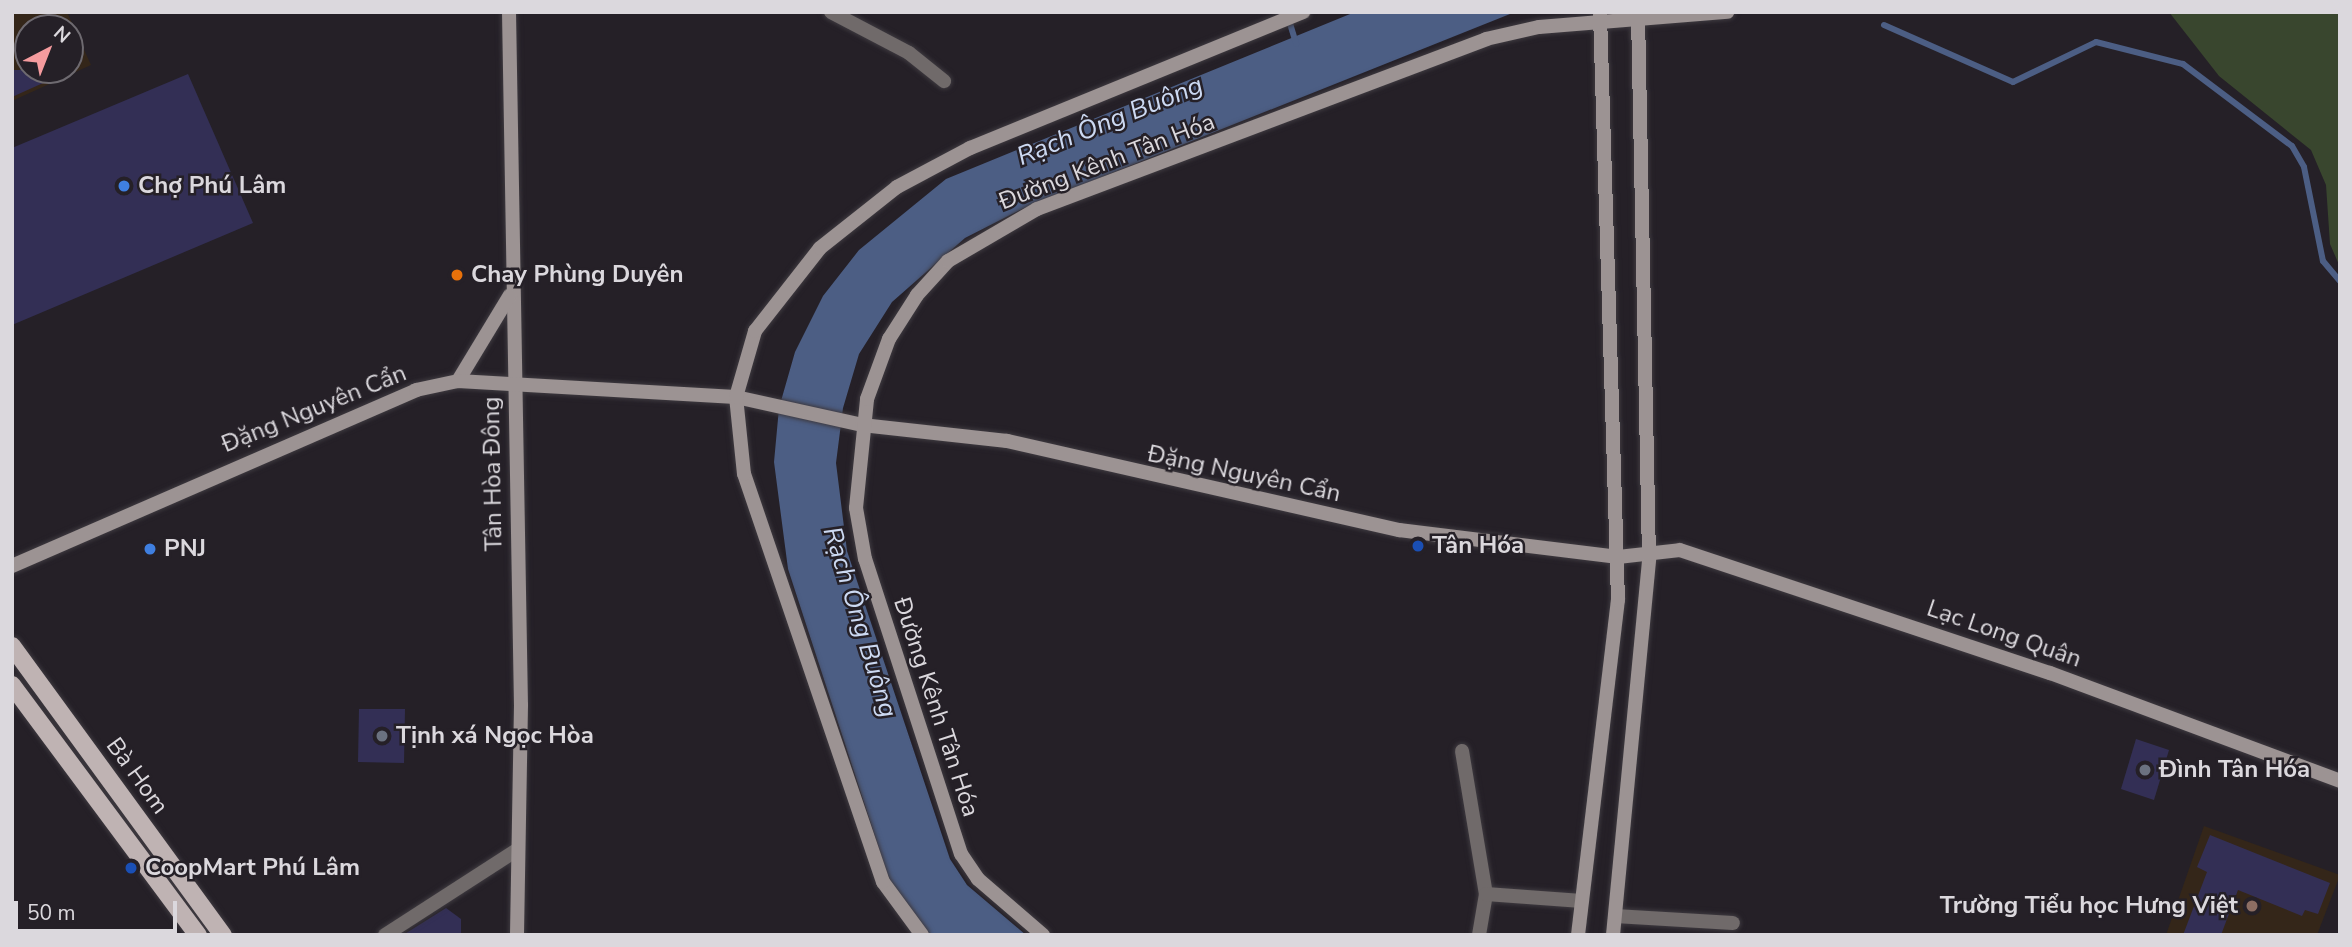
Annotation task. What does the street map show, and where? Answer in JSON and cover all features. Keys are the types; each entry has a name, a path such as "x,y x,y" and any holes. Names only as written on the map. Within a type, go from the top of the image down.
{"main road":[{"name":"Tân Hòa Đông","path":"509,12 517,935"},
{"path":"922,935 883,882 828,734 744,474 736,397 741,366 767,310 820,248 897,187 970,148 1303,12"},
{"name":"Đường Kênh Tân Hóa","path":"1043,935 978,879 955,839 865,559 856,508 862,425 874,369 903,315 948,261 991,231 1486,39 1600,17 1727,12"},
{"path":"1614,935 1649,558 1638,16"},
{"path":"1578,935 1618,556 1600,17"},
{"path":"458,381 510,294"},
{"name":"Đặng Nguyên Cẩn","path":"12,566 347,414 458,381 736,397 862,425 1007,441 1399,530 1649,558"},
{"name":"Lạc Long Quân","path":"1649,558 1680,550 2050,673 2340,781"},
{"name":"Bà Hom","path":"12,646 223,935"},
{"name":"Bà Hom","path":"12,685 198,935"}],"street":[{"path":"831,12 909,53 944,81"},
{"path":"1462,751 1486,894 1479,935"},
{"path":"385,935 517,850"},
{"path":"1486,894 1582,901"},
{"path":"1615,916 1733,923"}],"shaded area":[{"path":"12,12 67,12 68,14 14,14 14,84 49,84 12,101"},
{"path":"84,50 91,65 84,68"},
{"name":"Trường Tiểu học Hưng Việt","path":"2204,826 2340,875 2317,935 2166,935"}],"green space":[{"path":"2169,12 2340,12 2340,267 2330,244 2326,185 2311,150 2219,76"}],"water":[{"name":"Rạch Ông Buông","path":"1355,12 1515,12 1022,209 965,238 892,302 859,354 843,408 836,463 847,551 950,859 967,885 1026,935 927,935 902,906 887,873 788,569 774,462 779,408 795,352 823,296 859,250 946,179"}],"building":[{"path":"12,70 14,84 41,84 12,97"},
{"name":"Chợ Phú Lâm","path":"188,74 253,223 12,325 12,148"},
{"name":"Tịnh xá Ngọc Hòa","path":"359,709 405,709 404,763 358,762"},
{"name":"Đình Tân Hóa","path":"2136,739 2169,750 2154,800 2121,789"},
{"path":"2210,835 2330,883 2318,914 2305,910 2302,916 2238,890 2221,935 2183,935 2207,872 2197,867"},
{"path":"446,908 461,919 461,935 403,935"}],"waterway":[{"path":"1288,17 1296,44"},
{"path":"1884,25 2013,82 2096,42 2183,64 2292,146 2304,167 2323,261 2340,281"}],"place":[{"name":"Chợ Phú Lâm","path":"124,186"},
{"name":"Chay Phùng Duyên","path":"457,275"},
{"name":"Tân Hóa","path":"1418,546"},
{"name":"PNJ","path":"150,549"},
{"name":"Tịnh xá Ngọc Hòa","path":"382,736"},
{"name":"Đình Tân Hóa","path":"2145,770"},
{"name":"CoopMart Phú Lâm","path":"131,868"},
{"name":"Trường Tiểu học Hưng Việt","path":"2252,906"}]}
